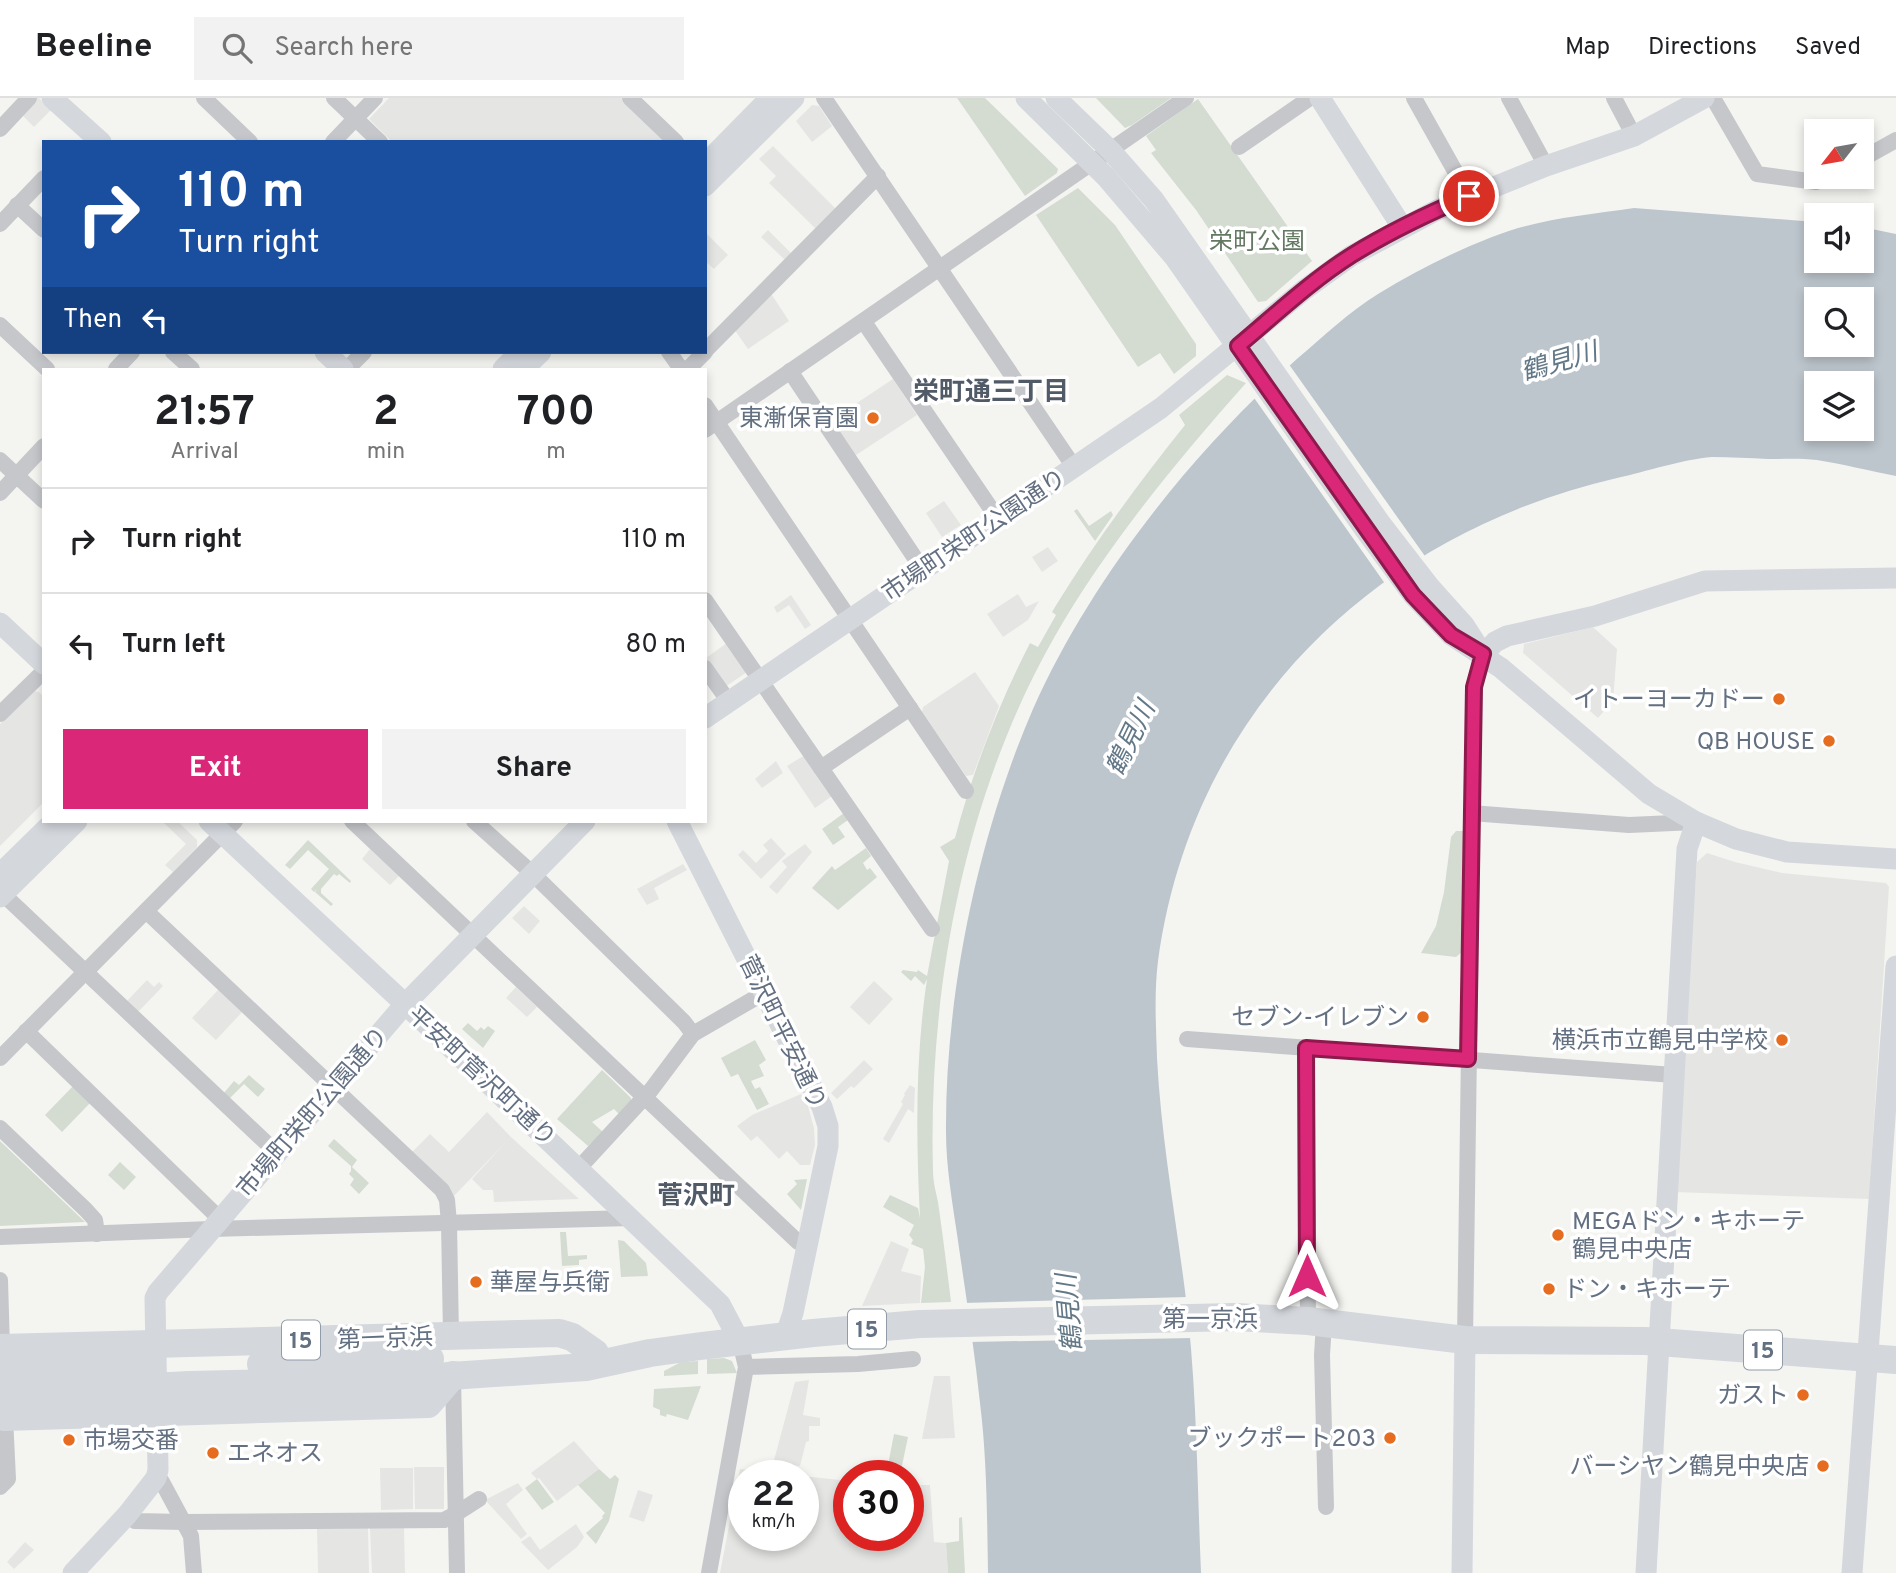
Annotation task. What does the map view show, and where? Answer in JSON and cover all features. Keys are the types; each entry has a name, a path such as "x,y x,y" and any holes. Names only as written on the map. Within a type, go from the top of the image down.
{"highway":[{"name":"第一京浜","path":"156,1378 596,1353 743,1354 785,1336 920,1324 1236,1317 1316,1322 1465,1340 1658,1343 1882,1359"},
{"name":"第一京浜","path":"2,1408 156,1378 451,1336 559,1333 572,1337 596,1353"},
{"name":"第一京浜","path":"1,1355 125,1371 156,1378 428,1404 453,1375 586,1367 650,1353"}],"street":[{"path":"0,129 29,98"},
{"path":"52,98 89,138"},
{"path":"204,98 248,140"},
{"path":"334,98 378,140"},
{"path":"335,140 375,98"},
{"path":"707,162 770,98"},
{"path":"707,184 794,98"},
{"path":"824,98 1074,467"},
{"path":"1026,98 1131,203 1244,341"},
{"path":"1056,98 1111,151 1154,200 1263,369 1451,635 1483,654 1638,786 1672,810 1736,839 1787,852 1896,859"},
{"path":"966,791 850,619 711,426 1186,98"},
{"path":"1239,148 1310,98"},
{"path":"1320,98 1402,227"},
{"path":"1415,98 1469,196"},
{"path":"1509,98 1546,166"},
{"path":"1614,98 1634,136"},
{"name":"市場町栄町公園通り","path":"707,717 1161,408 1334,268 1402,227 1469,196 1634,136 1704,98"},
{"path":"1713,98 1757,174 1804,180"},
{"path":"634,99 674,140"},
{"path":"1874,152 1896,140"},
{"path":"707,349 878,176"},
{"path":"0,223 42,180"},
{"path":"17,205 42,228"},
{"path":"864,322 998,519"},
{"path":"0,324 46,368"},
{"path":"117,368 130,354"},
{"path":"175,354 191,368"},
{"path":"327,354 344,368"},
{"path":"346,368 362,354"},
{"path":"503,368 518,354"},
{"path":"524,368 539,354"},
{"path":"689,368 702,354"},
{"path":"790,371 923,570"},
{"path":"0,493 42,448"},
{"path":"0,460 42,499"},
{"path":"1462,1573 1471,813 1474,687 1483,654 1495,642 1507,636 1595,616 1705,581 1896,578"},
{"path":"707,603 932,929"},
{"path":"0,623 42,662"},
{"path":"707,671 729,702"},
{"path":"0,714 42,673"},
{"path":"821,768 910,708"},
{"path":"1471,813 1629,825 1696,822"},
{"path":"1646,1573 1687,849 1696,822"},
{"path":"1,888 52,823"},
{"path":"1,888 75,823"},
{"path":"354,823 798,1242 807,1245"},
{"path":"476,823 533,874 684,1022 693,1034"},
{"name":"市場町栄町公園通り","path":"156,1478 155,1298 215,1224 405,1004 582,823"},
{"name":"菅沢町平安通り","path":"678,823 822,1107 828,1126 828,1146 793,1313 785,1336"},
{"path":"0,1058 146,911 222,825"},
{"name":"平安町菅沢町通り","path":"222,825 405,1004 720,1304 743,1354"},
{"path":"1,888 85,972 277,1153"},
{"path":"146,911 442,1190 447,1200 449,1223 451,1336"},
{"path":"1852,1573 1882,1359 1896,965"},
{"path":"579,1168 644,1098 693,1034 764,993"},
{"path":"26,1031 215,1224"},
{"path":"1186,1038 1674,1075"},
{"path":"1306,1048 1316,1322 1322,1355 1326,1507"},
{"path":"0,1128 86,1210 95,1220 97,1234"},
{"path":"0,1237 97,1234 215,1224 449,1223 631,1218"},
{"path":"0,1280 1,1355"},
{"path":"709,1573 743,1354 858,1364 913,1359"},
{"path":"453,1375 457,1573"},
{"path":"0,1487 8,1479 2,1408"},
{"path":"73,1573 127,1515 156,1478 162,1482 191,1536 194,1573"},
{"path":"127,1515 135,1521 184,1522 444,1520 479,1499"}],"shaded area":[{"path":"34,98 39,98 51,110 34,127 20,113"},
{"path":"389,98 621,98 665,140 390,140 369,119"},
{"path":"812,105 819,106 832,126 812,142 796,121"},
{"path":"773,146 836,209 816,229 769,183 776,176 759,159"},
{"path":"768,230 792,254 785,260 761,237"},
{"path":"707,234 728,255 714,269 707,263"},
{"path":"770,292 789,321 748,349 734,329"},
{"name":"東漸保育園","path":"893,379 917,415 853,457 830,421"},
{"path":"944,501 961,525 942,537 926,513"},
{"path":"1048,547 1058,561 1042,572 1032,557"},
{"path":"1018,594 1026,607 1039,601 1028,620 1003,637 987,614"},
{"path":"791,595 811,625 805,629 789,605 777,613 774,607"},
{"path":"1593,627 1617,649 1613,701 1598,718 1523,653 1524,644"},
{"path":"727,643 747,672 725,687 707,657"},
{"path":"975,672 999,706 973,775 966,776 922,712 923,707"},
{"path":"33,691 42,695 42,804 0,846 0,724"},
{"path":"805,755 832,796 815,808 787,766"},
{"path":"776,761 783,773 762,788 755,779"},
{"path":"164,823 179,823 197,840 197,847 173,872 165,865 186,844"},
{"path":"771,838 786,854 761,879 738,855 743,850 756,863 768,851 763,845"},
{"path":"805,844 812,852 777,894 769,887 787,867 782,861"},
{"path":"370,849 399,876 390,885 362,859"},
{"name":"横浜市立鶴見中学校","path":"1707,853 1782,873 1886,883 1889,887 1869,1199 1674,1192 1697,862"},
{"path":"683,864 687,870 654,888 659,899 647,905 637,889"},
{"path":"524,906 540,921 529,934 512,918"},
{"path":"147,980 154,987 159,982 163,986 138,1012 127,1001"},
{"path":"874,981 893,999 869,1025 850,1007"},
{"path":"516,987 537,1007 527,1017 506,998"},
{"path":"219,989 243,1011 216,1040 192,1018"},
{"path":"864,1060 873,1069 854,1088 851,1086 837,1099 831,1093"},
{"path":"910,1085 915,1088 914,1113 908,1109 889,1143 883,1139 903,1104 901,1102"},
{"path":"801,1094 808,1106 814,1128 815,1145 810,1165 800,1165 787,1151 779,1159 757,1136 751,1141 737,1126 752,1115"},
{"path":"487,1112 579,1199 494,1202 493,1190 483,1190 472,1179 506,1142 451,1199 411,1153 430,1134 449,1152"},
{"path":"891,1241 909,1249 901,1271 921,1276 920,1303 862,1306"},
{"path":"934,1376 950,1376 955,1438 922,1439"},
{"path":"809,1380 803,1415 820,1418 820,1426 809,1426 809,1441 806,1442 802,1460 774,1460 795,1382"},
{"path":"574,1441 599,1469 557,1501 539,1478 531,1473"},
{"path":"414,1467 444,1467 444,1509 415,1509"},
{"path":"380,1468 413,1468 413,1509 381,1510"},
{"path":"819,1478 833,1479 833,1551 924,1551 924,1485 930,1485 934,1542 946,1543 948,1573 720,1573 728,1531 728,1551 819,1551"},
{"path":"518,1483 523,1490 506,1504 527,1534 521,1539 485,1500"},
{"path":"638,1490 653,1495 644,1522 629,1517"},
{"path":"576,1524 584,1537 577,1547 548,1570 521,1542 530,1536 540,1550"},
{"path":"404,1527 405,1573 372,1573 370,1528"},
{"path":"368,1528 369,1573 318,1573 317,1529"},
{"path":"25,1542 34,1550 14,1569 7,1562"}],"green space":[{"path":"957,98 985,98 1058,169 1057,173 1025,196"},
{"path":"1096,98 1171,98 1125,128"},
{"name":"栄町公園","path":"1198,99 1312,261 1266,301 1258,302 1196,210 1151,153 1156,150 1146,136"},
{"name":"栄町公園","path":"1078,188 1115,225 1196,344 1196,356 1174,374 1160,353 1138,367 1036,215"},
{"path":"1227,375 1246,383 1120,536 1055,636 1023,697 997,761 975,827 945,964 933,1103 933,1175 951,1302 921,1303 925,1267 923,1249 911,1244 913,1240 909,1235 914,1225 883,1207 890,1195 918,1208 920,1218 917,1099 927,979 924,985 915,976 911,981 901,972 918,970 927,976 949,861 940,847 955,838 987,739 1030,643 1038,647 1056,615 1052,612 1085,560 1185,425 1179,415"},
{"path":"1077,509 1089,526 1111,511 1113,515 1095,541 1074,511"},
{"path":"844,813 848,820 838,827 845,837 833,845 822,829"},
{"path":"1456,831 1465,831 1462,952 1456,957 1421,953 1436,926 1444,892 1451,837"},
{"path":"308,840 351,881 350,883 339,874 334,874 321,889 321,893 333,904 331,906 315,892 317,889 314,892 311,889 329,869 308,850 290,869 285,865"},
{"path":"866,848 871,856 863,863 867,870 870,868 877,877 838,910 812,888 832,866 835,870"},
{"path":"468,1023 477,1031 488,1026 495,1031 483,1048 462,1029"},
{"path":"755,1040 766,1060 759,1065 764,1076 751,1081 755,1089 760,1087 769,1104 757,1110 738,1074 731,1077 721,1058"},
{"path":"602,1070 631,1098 631,1102 619,1114 614,1109 592,1122 603,1132 588,1146 557,1119"},
{"path":"249,1075 265,1089 258,1097 244,1084 229,1099 223,1094 234,1081 239,1085"},
{"path":"75,1084 92,1101 62,1132 45,1115"},
{"path":"334,1139 357,1160 352,1167 369,1183 359,1194 350,1185 354,1179 349,1174 351,1166 328,1146"},
{"path":"0,1141 85,1222 0,1226"},
{"path":"120,1162 136,1177 124,1190 108,1175"},
{"path":"807,1179 801,1210 787,1194 797,1184 794,1180"},
{"path":"560,1232 566,1232 568,1256 587,1255 587,1259 579,1260 579,1265 562,1266"},
{"path":"618,1240 624,1241 646,1263 648,1276 621,1277"},
{"path":"724,1358 732,1361 737,1373 707,1374 707,1359"},
{"path":"698,1361 698,1374 664,1376 664,1371 681,1362"},
{"path":"701,1386 688,1420 667,1414 666,1417 660,1415 660,1410 653,1407 654,1389"},
{"path":"894,1434 908,1437 903,1460 889,1460"},
{"path":"599,1469 610,1479 615,1475 619,1479 609,1521 596,1544 586,1533 605,1513 578,1485"},
{"path":"537,1479 554,1502 542,1510 525,1488"},
{"path":"962,1517 965,1573 948,1573 946,1543 959,1541 959,1518"}],"water":[{"name":"鶴見川","path":"1634,208 1804,221 1804,273 1874,273 1874,229 1896,234 1896,476 1817,460 1712,457 1617,478 1529,505 1448,542 1374,590 1310,647 1254,713 1210,788 1178,871 1158,961 1156,985 1157,1058 1162,1116 1192,1361 1201,1573 988,1573 982,1424 947,1158 947,1079 951,1026 968,916 996,809 1033,709 1084,613 1148,520 1220,434 1298,358 1357,308 1434,263 1509,231 1562,218"}],"pier":[{"path":"1288,363 1427,559 1386,585 1252,395"},
{"path":"1189,1297 1193,1338 968,1342 963,1303"}],"place":[{"name":"東漸保育園","path":"873,418"},
{"name":"イトーヨーカドー","path":"1779,699"},
{"name":"QB HOUSE","path":"1829,741"},
{"name":"セブン-イレブン","path":"1423,1017"},
{"name":"横浜市立鶴見中学校","path":"1782,1040"},
{"name":"MEGAドン・キホーテ 鶴見中央店","path":"1558,1235"},
{"name":"華屋与兵衛","path":"476,1282"},
{"name":"ドン・キホーテ","path":"1549,1289"},
{"name":"ガスト","path":"1803,1395"},
{"name":"ブックポート203","path":"1390,1438"},
{"name":"市場交番","path":"69,1440"},
{"name":"エネオス","path":"213,1453"},
{"name":"バーシヤン鶴見中央店","path":"1823,1466"}],"district":[{"name":"栄町通三丁目","path":"991,391"},
{"name":"菅沢町","path":"696,1195"}],"route":[{"path":"1307,1276 1306,1048 1468,1059 1474,687 1483,654 1451,635 1413,595 1238,346 1304,290 1351,256 1437,209 1469,196"}]}
